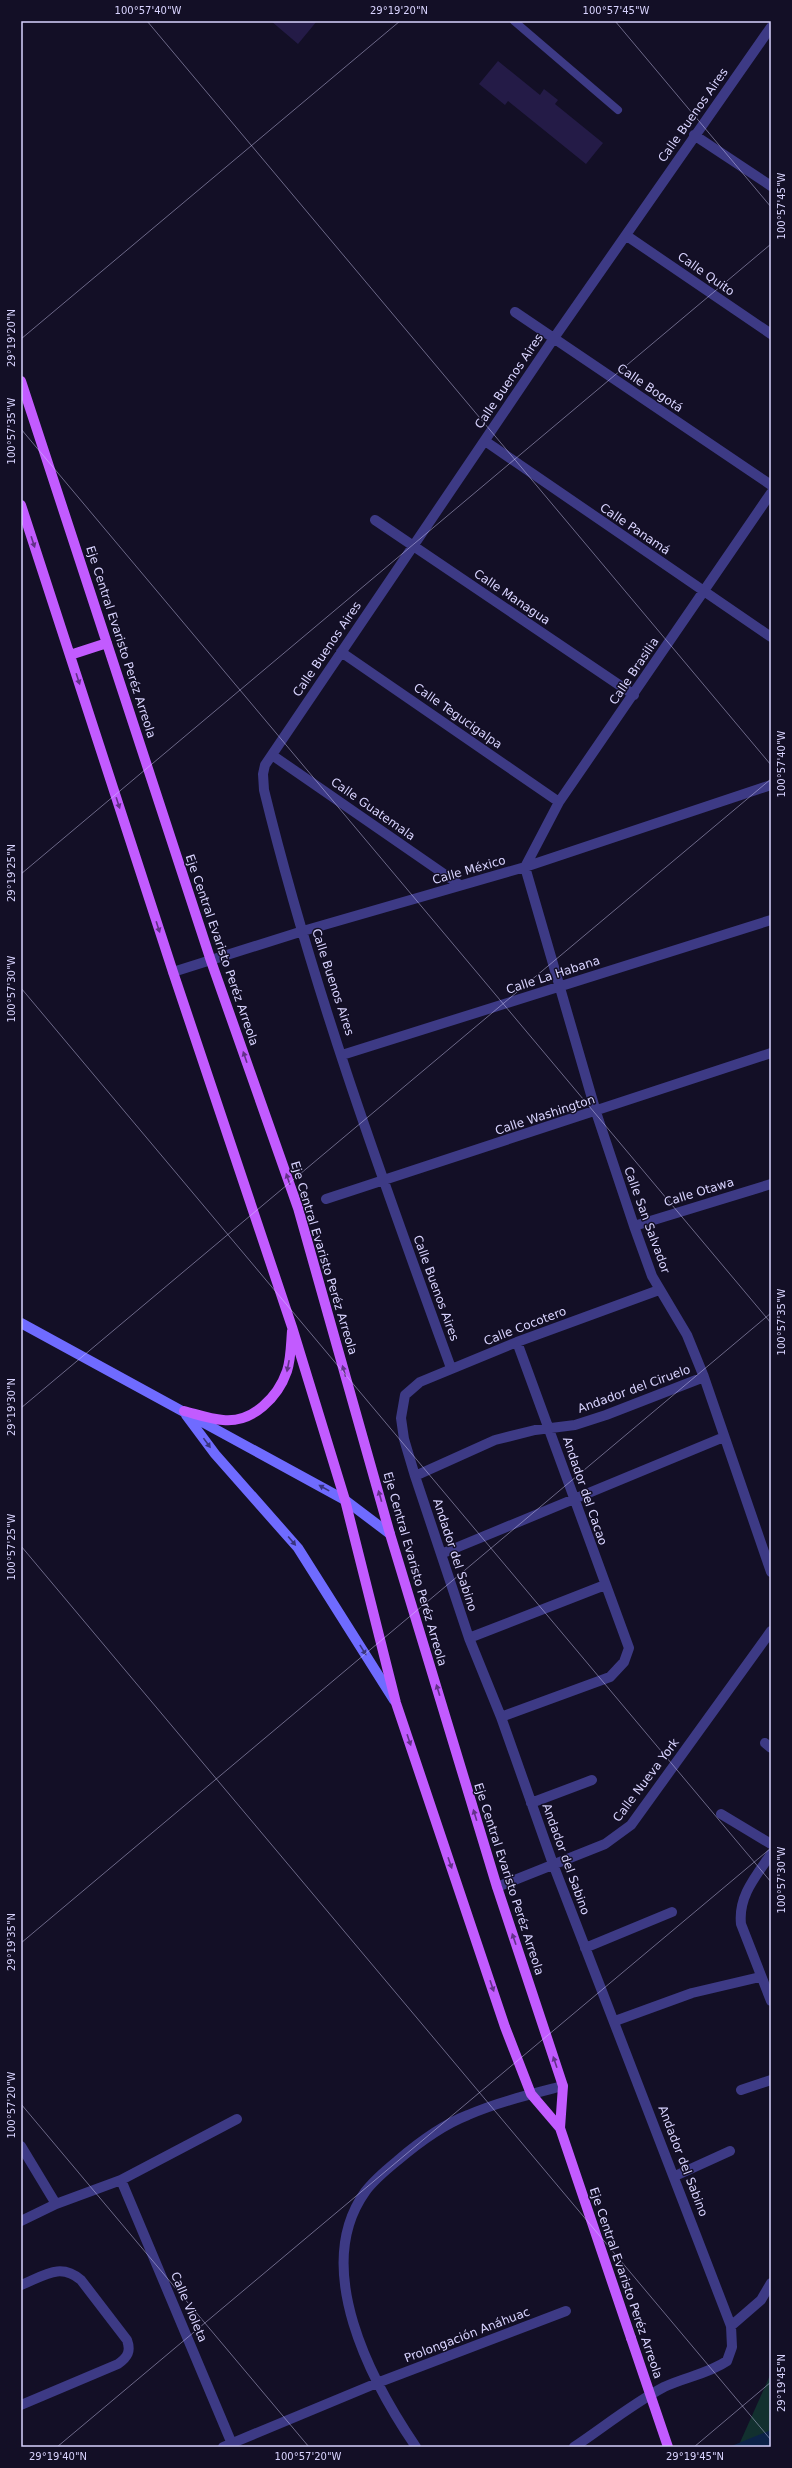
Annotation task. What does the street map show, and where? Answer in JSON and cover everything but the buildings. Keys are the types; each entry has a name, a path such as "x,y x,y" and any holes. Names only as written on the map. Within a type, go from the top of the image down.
{"main road":[{"name":"Eje Central Evaristo Peréz Arreola","path":"21,381 211,961 298,1208 390,1534 497,1887 564,2086 560,2128"},
{"name":"Eje Central Evaristo Peréz Arreola","path":"21,505 173,972 292,1327 345,1500 396,1703 503,2020 531,2094 560,2128 668,2447"},
{"path":"70,655 107,643"},
{"path":"21,1323 345,1500 390,1534"},
{"path":"184,1411 224,1420 243,1418 258,1410 272,1398 288,1369 292,1327"},
{"path":"184,1411 215,1454 298,1548 396,1703"}],"street":[{"name":"Calle Buenos Aires","path":"451,1368 383,1180 303,931 264,790 263,774 265,765 554,338 627,236 694,135 770,32"},
{"path":"694,135 771,186"},
{"name":"Calle Quito","path":"627,236 771,334"},
{"name":"Calle Bogotá","path":"515,312 771,485"},
{"name":"Calle Panamá","path":"485,441 771,638"},
{"name":"Calle Brasilia","path":"525,867 559,802 634,695 771,493"},
{"name":"Calle Managua","path":"375,520 634,695"},
{"name":"Calle Tegucigalpa","path":"341,652 559,802"},
{"name":"Calle Guatemala","path":"272,755 460,885"},
{"name":"Calle México","path":"173,972 303,931 525,867 771,785"},
{"name":"Calle San Salvador","path":"525,867 596,1112 634,1226 659,1290 684,1328 704,1377 771,1572"},
{"name":"Calle La Habana","path":"342,1055 771,920"},
{"name":"Calle Washington","path":"326,1199 596,1112 771,1053"},
{"name":"Calle Otawa","path":"634,1226 771,1184"},
{"name":"Calle Cocotero","path":"406,1395 420,1382 451,1368 659,1290"},
{"name":"Andador del Cacao","path":"501,1717 610,1677 624,1662 629,1648 517,1342"},
{"name":"Andador del Ciruelo","path":"415,1476 496,1440 535,1430 550,1430 606,1415 704,1377"},
{"name":"Andador del Sabino","path":"406,1395 401,1418 415,1476 469,1638 501,1717 553,1864 675,2176 731,2326 732,2347 727,2360 706,2372 682,2379 645,2398 574,2447"},
{"path":"441,1554 573,1498 724,1437"},
{"path":"469,1638 605,1585"},
{"name":"Calle Nueva York","path":"497,1887 605,1844 631,1825 771,1631"},
{"path":"531,1802 592,1780"},
{"path":"722,1814 771,1844"},
{"path":"771,1854 745,1892 740,1912 741,1924 760,1977 771,2001"},
{"path":"586,1948 672,1912"},
{"path":"615,2021 692,1993 760,1977"},
{"path":"741,2090 771,2080"},
{"path":"416,2447 376,2383 350,2311 343,2279 344,2249 353,2215 365,2192 406,2153 439,2130 467,2115 531,2094 564,2086"},
{"path":"21,2221 56,2204 121,2180 237,2119"},
{"path":"21,2146 56,2204"},
{"path":"675,2176 730,2150"},
{"name":"Calle Violeta","path":"121,2180 228,2445"},
{"path":"21,2285 56,2271 64,2270 72,2273 81,2280 127,2340 130,2347 128,2355 118,2364 21,2405"},
{"path":"731,2326 761,2300 771,2283"},
{"name":"Prolongación Anáhuac","path":"228,2445 376,2383 566,2311"}],"lane":[{"path":"514,21 618,110"}],"green space":[{"path":"771,2373 771,2447 738,2447"}],"water":[{"path":"771,2430 771,2447 729,2447"}]}
